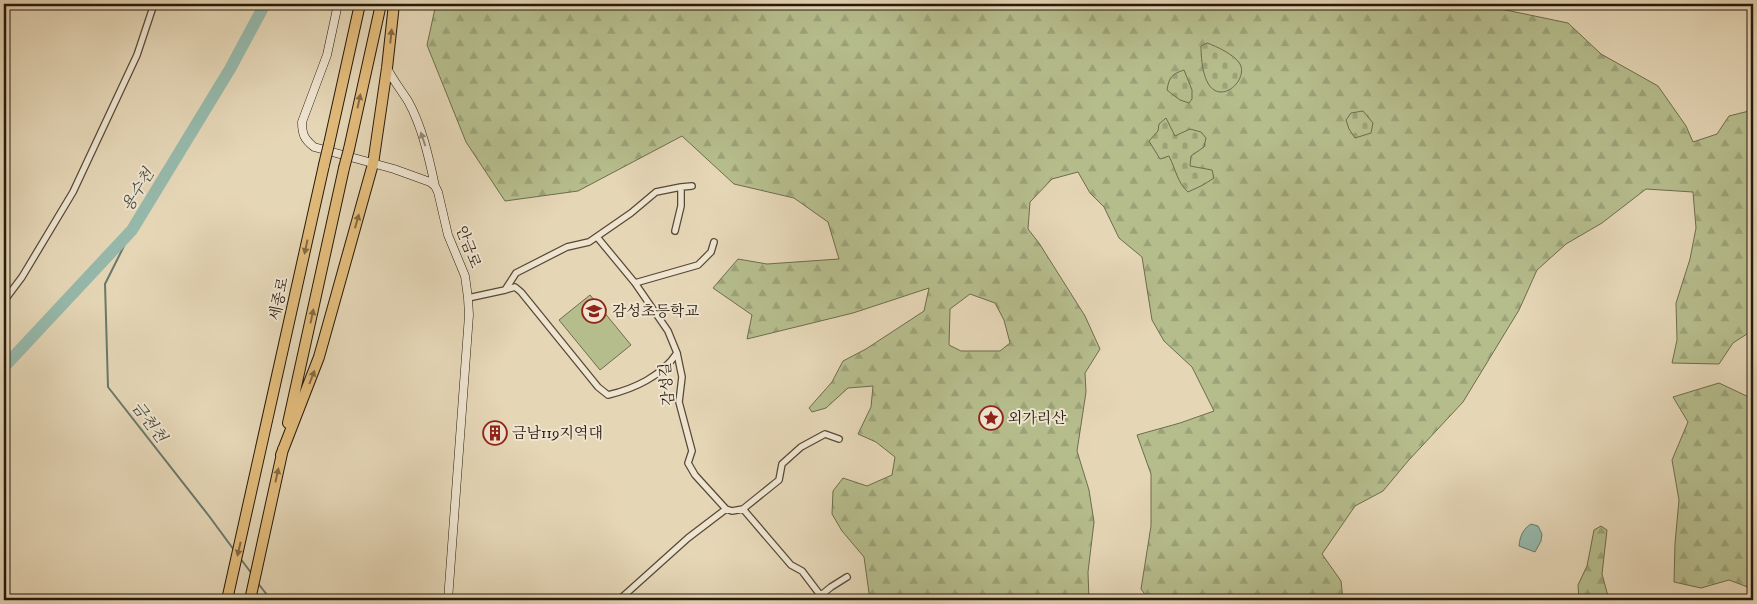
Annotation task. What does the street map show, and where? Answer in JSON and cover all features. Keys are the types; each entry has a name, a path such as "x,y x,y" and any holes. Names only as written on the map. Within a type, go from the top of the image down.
{"highway":[{"name":"세종로","path":"227,600 360,4"},
{"path":"250,600 381,4"},
{"path":"282,455 319,357 373,164 394,4"}],"street":[{"path":"4,301 22,277 72,192 137,56 154,4"},
{"path":"338,4 327,55 302,122 302,133 305,140 314,147 430,182 435,186"},
{"name":"안금로","path":"387,68 397,87 408,101 417,122 429,158 448,235 465,276 468,298 466,364 448,600"},
{"path":"505,290 516,274 567,246 589,242 631,213 656,192 692,186"},
{"path":"675,231 681,206 681,187"},
{"name":"감성길","path":"597,237 635,283 668,331 682,377 679,402 692,452 688,463 695,475 726,508"},
{"path":"635,283 698,265 711,252 714,242"},
{"path":"468,298 515,287 598,387 608,395 624,391 642,383 671,362 676,353"},
{"path":"619,600 688,538 726,508 732,512 743,509 780,480 782,464 801,447 825,434 839,439"},
{"path":"743,509 791,565 802,571 822,598 830,587 848,577"}],"green space":[{"path":"436,4 1490,4 1501,9 1568,23 1601,54 1658,86 1686,126 1693,142 1717,134 1729,116 1753,110 1753,330 1733,343 1719,364 1672,363 1677,340 1676,303 1690,259 1696,228 1693,192 1646,189 1602,223 1566,244 1537,270 1519,310 1463,402 1383,491 1355,506 1322,554 1341,581 1343,600 1149,600 1141,589 1151,526 1151,474 1137,435 1214,411 1192,367 1164,341 1152,320 1142,257 1119,238 1104,207 1090,193 1078,172 1052,179 1030,202 1028,229 1039,243 1085,316 1100,349 1085,373 1086,392 1077,451 1089,490 1094,522 1088,572 1089,600 870,600 864,557 842,531 832,514 833,491 843,478 867,486 892,475 895,457 876,442 858,434 871,407 873,386 848,388 826,408 812,412 809,408 832,382 843,361 866,349 924,311 929,288 853,313 747,339 752,315 713,288 738,259 767,264 839,259 828,222 794,198 734,184 682,136 578,191 505,201 466,142 427,45","holes":["970,294 995,303 1004,320 1010,343 1000,351 961,351 949,345 950,309"]},
{"path":"1207,43 1230,54 1240,64 1241,73 1238,82 1226,91 1215,91 1210,87 1204,74 1201,46"},
{"path":"1184,70 1192,90 1192,99 1189,103 1180,100 1167,90 1172,77"},
{"path":"1363,111 1373,123 1371,133 1355,138 1346,120 1351,113"},
{"path":"1166,118 1175,136 1190,129 1201,132 1206,138 1204,147 1191,156 1190,166 1212,170 1214,178 1188,192 1179,180 1169,156 1160,159 1149,141 1158,131 1159,124"},
{"path":"590,295 631,345 600,370 559,320"},
{"path":"1719,383 1753,399 1753,589 1729,580 1701,588 1674,582 1679,500 1672,460 1688,422 1673,397"},
{"path":"1601,526 1607,530 1602,574 1609,600 1579,600 1578,585 1587,566 1594,530"}],"shaded area":[{"path":"1531,524 1538,526 1542,534 1541,541 1535,552 1519,546 1522,533"}],"waterway":[{"name":"용수천","path":"4,367 132,230 230,69 265,4"},
{"name":"금천천","path":"132,230 105,284 108,387 234,550"},
{"name":"금천천","path":"240,558 252,574"},
{"name":"금천천","path":"257,582 271,600"}],"place":[{"name":"감성초등학교","path":"594,311"},
{"name":"외가리산","path":"991,418"},
{"name":"금남119지역대","path":"495,433"}]}
